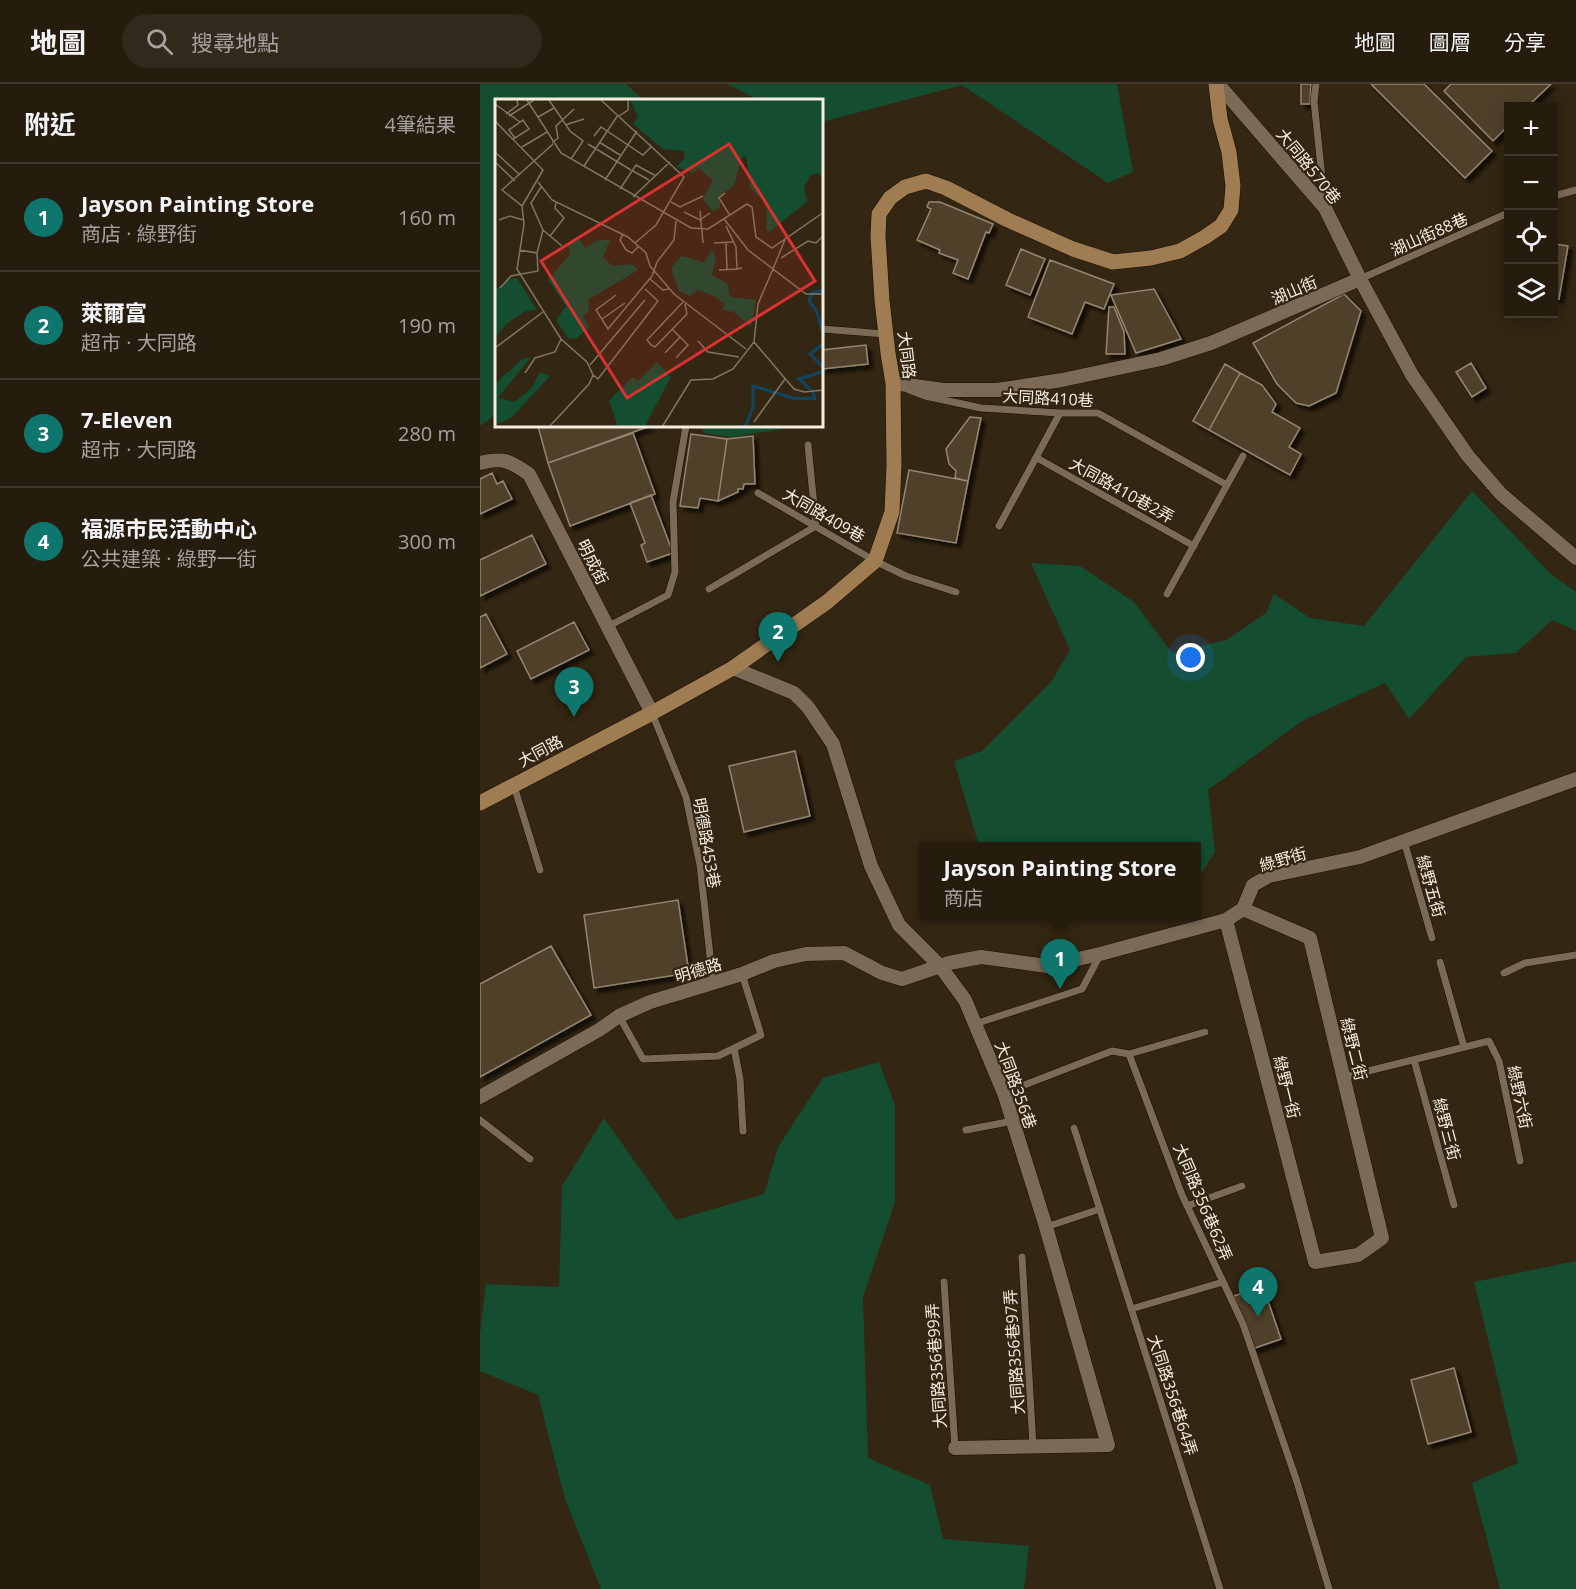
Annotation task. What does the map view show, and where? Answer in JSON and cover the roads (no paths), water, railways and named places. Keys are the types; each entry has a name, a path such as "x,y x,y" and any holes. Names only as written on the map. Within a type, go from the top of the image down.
{"street":[{"name":"大同路570巷","path":"1217,84 1325,208 1360,279"},
{"name":"大同路","path":"480,803 733,668 827,602 875,561 892,512 894,465 893,383 885,334 878,236 879,214 890,198 905,187 926,181 946,188 1008,220 1073,249 1113,262 1151,258 1180,251 1221,226 1231,210 1233,186 1229,152 1220,119 1217,84"},
{"name":"湖山街","path":"893,383 944,390 997,390 1062,380 1161,359 1211,343 1360,279"},
{"path":"1360,279 1412,375 1468,456 1502,494 1576,558"},
{"name":"明成街","path":"480,463 494,460 509,461 529,474 652,713"},
{"name":"大同路356巷","path":"733,668 794,693 808,707 833,744 871,866 898,926 940,966 965,1000 1004,1093 1013,1121 1046,1227 1108,1445 955,1448"},
{"name":"綠野街","path":"940,966 981,957 1047,966 1226,920 1243,909 1253,885 1269,876 1360,856 1576,779"},
{"name":"綠野二街","path":"1243,909 1310,938 1382,1238"},
{"name":"綠野一街","path":"1226,920 1315,1262 1358,1255 1382,1238"},
{"name":"明德路","path":"480,1097 599,1030 619,1016 650,1002 742,974 774,961 806,954 844,953 882,974 902,979 940,966"}],"lane":[{"path":"1316,84 1314,101 1325,208"},
{"path":"1558,195 1576,190"},
{"name":"湖山街88巷","path":"1360,279 1504,215"},
{"path":"824,328 885,334"},
{"name":"大同路410巷","path":"893,383 925,396 981,408 1060,413 1098,412 1227,485"},
{"path":"999,526 1060,413"},
{"path":"607,627 668,595 675,572 673,502 686,428"},
{"path":"709,589 816,526 808,445"},
{"path":"1167,594 1243,456"},
{"name":"大同路410巷2弄","path":"1037,458 1194,546"},
{"name":"大同路409巷","path":"759,493 875,561 906,576 957,592"},
{"name":"明德路453巷","path":"652,713 686,797 700,865 713,983"},
{"path":"514,785 540,870"},
{"name":"綠野五街","path":"1404,841 1432,938"},
{"path":"975,1024 1082,989 1100,954"},
{"path":"1504,973 1525,963 1576,955"},
{"path":"1344,1077 1464,1047 1440,962"},
{"path":"619,1016 643,1059 718,1056 761,1035 742,974"},
{"path":"1004,1093 1113,1051 1129,1054 1205,1032"},
{"name":"綠野六街","path":"1464,1047 1489,1041 1498,1061 1520,1161"},
{"path":"734,1048 740,1079 743,1131"},
{"name":"大同路356巷62弄","path":"1129,1054 1187,1206 1243,1324 1297,1482 1329,1589"},
{"name":"綠野三街","path":"1414,1060 1454,1205"},
{"path":"480,1120 530,1159"},
{"path":"966,1130 1013,1121"},
{"name":"大同路356巷64弄","path":"1074,1128 1220,1589"},
{"path":"1187,1206 1242,1186"},
{"path":"1046,1227 1100,1209"},
{"name":"大同路356巷97弄","path":"1022,1257 1033,1446"},
{"name":"大同路356巷99弄","path":"944,1282 955,1448"},
{"path":"1131,1309 1223,1282"}],"place":[{"name":"萊爾富","path":"778,662"},
{"name":"7-Eleven","path":"574,717"},
{"name":"Jayson Painting Store","path":"1060,989"},
{"name":"福源市民活動中心","path":"1258,1317"}]}
